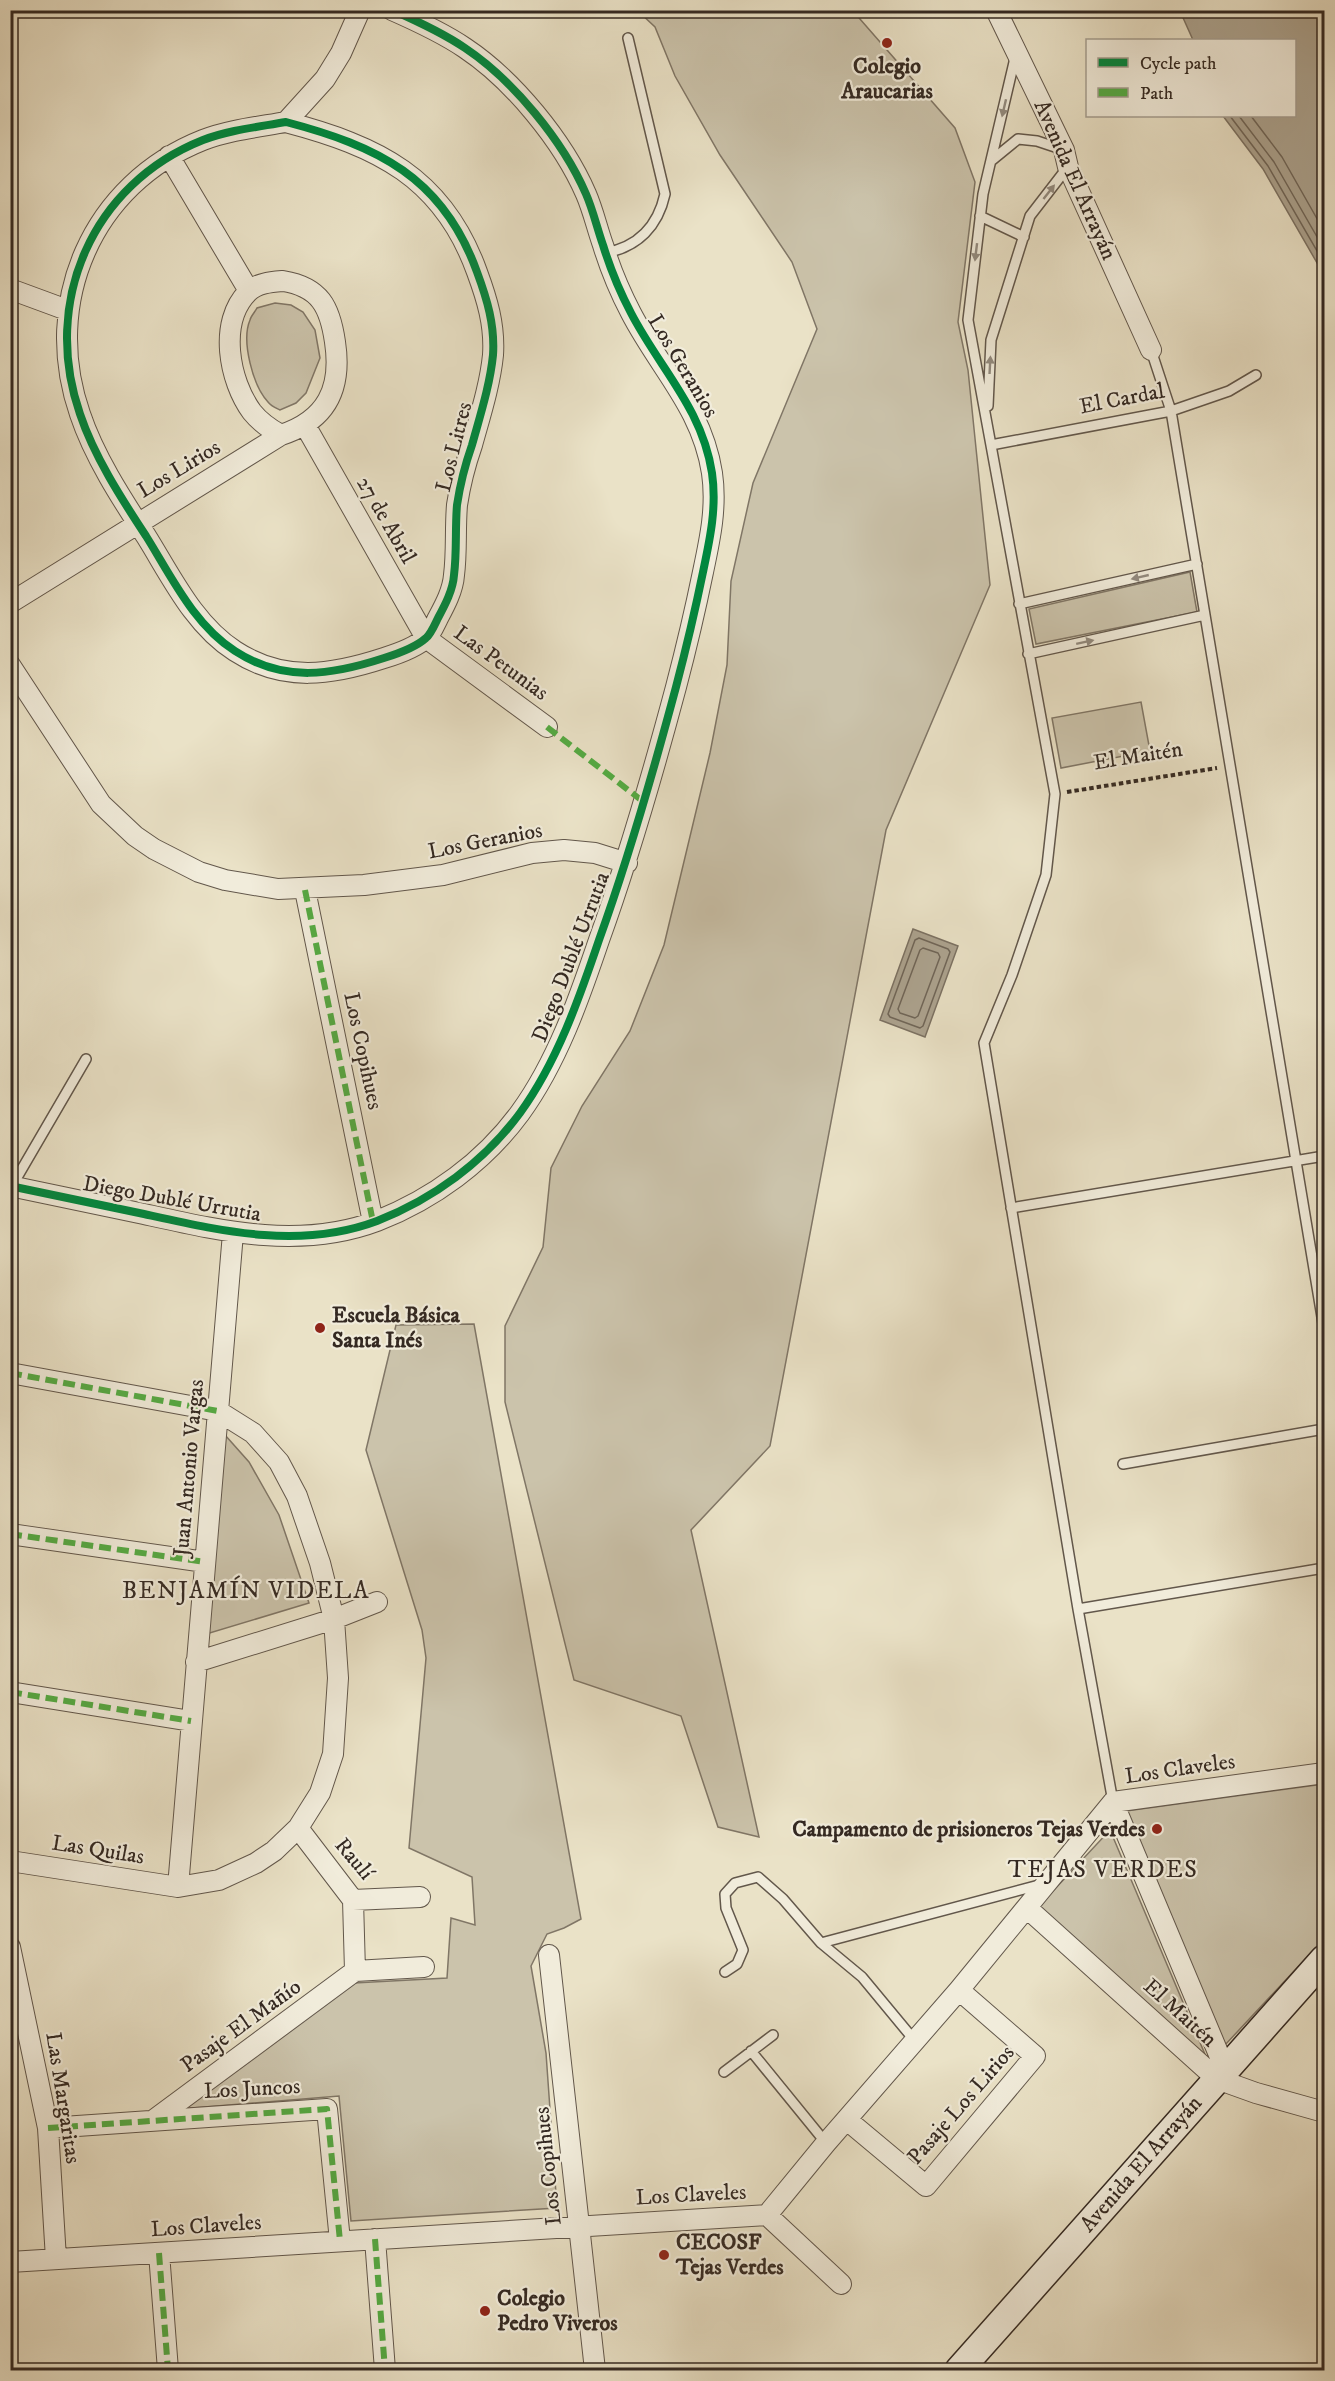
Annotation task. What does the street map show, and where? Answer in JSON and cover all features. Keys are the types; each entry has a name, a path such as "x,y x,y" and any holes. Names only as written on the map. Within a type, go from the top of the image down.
{"street":[{"path":"286,122 325,79 341,53 360,10"},
{"name":"Los Geranios","path":"10,665 101,804 135,836 174,860 225,880 251,886 305,890 364,885 443,875 542,852 564,850 595,853 627,862 693,622 713,521 714,498 708,453 695,415 631,314 605,253 587,196 559,147 532,111 493,71 466,49 392,10"},
{"name":"Avenida El Arrayán","path":"996,10 1017,51 1151,350"},
{"name":"Los Litres","path":"286,122 359,145 379,155 416,180 447,213 471,255 489,306 493,330 493,356 483,408 460,488 455,522 454,576 443,608 426,638 396,654 356,667 326,673 292,672 255,662 237,653 207,628 195,613 137,523 95,449 79,413 68,362 67,310 81,261 104,216 133,181 169,156 203,140 234,130 286,122"},
{"path":"169,156 249,291"},
{"path":"271,282 295,283 314,293 328,309 332,320 338,360 335,386 324,408 305,425 281,435 270,429 253,413 240,389 232,362 230,338 232,325 249,291 271,282"},
{"path":"14,294 67,310"},
{"name":"27 de Abril","path":"305,425 426,638"},
{"name":"Los Lirios","path":"10,603 281,435"},
{"name":"Las Petunias","path":"426,638 547,727"},
{"name":"Diego Dublé Urrutia","path":"11,1187 233,1233 303,1237 373,1222 410,1206 458,1176 480,1157 519,1114 549,1064 581,991 627,862"},
{"name":"Los Copihues","path":"305,890 373,1222"},
{"name":"Juan Antonio Vargas","path":"178,1887 233,1233"},
{"path":"10,1373 218,1411"},
{"name":"Las Quilas","path":"10,1861 178,1887 219,1880 274,1851 298,1828 320,1793 333,1754 338,1678 334,1619 320,1563 289,1479 267,1447 253,1433 218,1411"},
{"path":"10,1534 205,1562"},
{"path":"196,1662 334,1619 377,1602"},
{"path":"10,1692 191,1721"},
{"name":"Los Claveles","path":"10,2262 768,2215 826,2143 959,1990 1113,1803 1324,1773"},
{"path":"1113,1803 1221,2074"},
{"name":"Raulí","path":"298,1828 354,1900 420,1897"},
{"path":"354,1900 355,1971 424,1966"},
{"name":"El Maitén","path":"1027,1908 1221,2074 1256,2093 1324,2112"},
{"name":"Las Margaritas","path":"10,1947 48,2127 56,2259"},
{"name":"Los Copihues","path":"549,1955 595,2370"},
{"name":"Avenida El Arrayán","path":"959,2370 1324,1959"},
{"name":"Pasaje El Mañío","path":"155,2119 355,1971"},
{"name":"Pasaje Los Lirios","path":"847,2120 926,2186 1035,2056 959,1990"},
{"name":"Los Juncos","path":"48,2127 327,2109 340,2241"},
{"path":"768,2215 841,2283"},
{"path":"375,2239 385,2370"},
{"path":"159,2253 168,2370"}],"lane":[{"path":"605,253 628,246 647,232 659,214 665,194 628,38"},
{"path":"1017,51 983,194 968,320 1055,794 1046,875 1012,975 984,1043 1078,1610 1113,1803"},
{"path":"987,423 991,340 1030,216 1066,159 1037,141 1018,139 991,161"},
{"path":"980,216 1024,237"},
{"path":"1151,350 1171,411 1298,1160 1324,1329"},
{"name":"El Cardal","path":"991,445 1171,411 1229,391 1256,375"},
{"path":"1019,604 1197,564"},
{"path":"1028,654 1205,615"},
{"path":"11,1187 86,1059"},
{"path":"1011,1208 1324,1156"},
{"path":"1123,1464 1324,1429"},
{"path":"1078,1610 1324,1568"},
{"path":"725,1972 737,1964 743,1950 726,1908 724,1894 735,1883 758,1877 783,1899 821,1942 862,1977 915,2041"},
{"path":"821,1942 1047,1884"},
{"path":"723,2073 773,2035"},
{"path":"751,2051 826,2143"}],"shaded area":[{"path":"638,11 853,11 955,128 975,182 958,322 968,370 990,585 886,830 770,1446 691,1530 759,1837 718,1827 681,1716 574,1680 505,1402 505,1326 543,1247 551,1168 582,1106 630,1031 664,945 710,753 727,665 731,581 753,483 817,329 792,262 720,155 675,76 655,27"},
{"path":"275,303 291,305 303,312 315,330 320,358 306,393 296,403 280,410 269,403 253,375 247,339 250,320 257,308"},
{"path":"1190,572 1197,612 1036,644 1029,609"},
{"path":"1141,702 1150,751 1061,768 1052,718"},
{"path":"474,1324 581,1919 547,1934 531,1966 546,2053 557,2208 351,2221 339,2096 180,2109 354,1983 447,1978 451,1918 475,1925 472,1877 409,1848 426,1658 422,1630 366,1450 396,1325"},
{"path":"225,1435 249,1462 279,1515 309,1603 203,1635"},
{"path":"1324,1784 1324,1939 1225,2045 1126,1811"},
{"path":"1110,1830 1207,2059 1038,1907"}],"water":[{"path":"1180,11 1324,11 1324,275 1263,169 1224,117 1296,117 1296,39 1193,39"},
{"path":"913,929 958,946 925,1037 880,1020"}],"marked path":[{"path":"547,727 645,803"},
{"path":"305,890 373,1222"},
{"path":"10,1373 218,1411"},
{"path":"10,1534 205,1562"},
{"path":"10,1692 191,1721"},
{"path":"48,2128 327,2109 340,2241"},
{"path":"375,2239 385,2370"},
{"path":"159,2253 168,2370"}],"cycle path":[{"path":"10,1186 202,1226 260,1235 319,1235 348,1230 377,1221 418,1202 474,1163 506,1131 533,1093 556,1051 575,1007 620,878 676,687 706,560 714,498 707,450 690,409 627,305 609,262 586,194 564,153 550,133 518,94 483,61 448,37 392,10"},
{"path":"286,122 319,131 377,155 403,170 426,189 446,212 463,239 487,302 493,344 492,366 487,389 458,498 453,581 433,629 422,641 395,654 365,664 327,672 290,672 253,661 220,640 195,614 109,476 86,430 70,372 67,330 73,290 85,252 105,216 131,186 164,160 203,140 233,131 286,122"}],"place":[{"name":"Colegio Araucarias","path":"887,43"},
{"name":"Escuela Básica Santa Inés","path":"320,1328"},
{"name":"Campamento de prisioneros Tejas Verdes","path":"1157,1829"},
{"name":"CECOSF Tejas Verdes","path":"664,2255"},
{"name":"Colegio Pedro Viveros","path":"485,2311"}],"district":[{"name":"BENJAMÍN VIDELA","path":"246,1591"},
{"name":"TEJAS VERDES","path":"1103,1870"}]}
